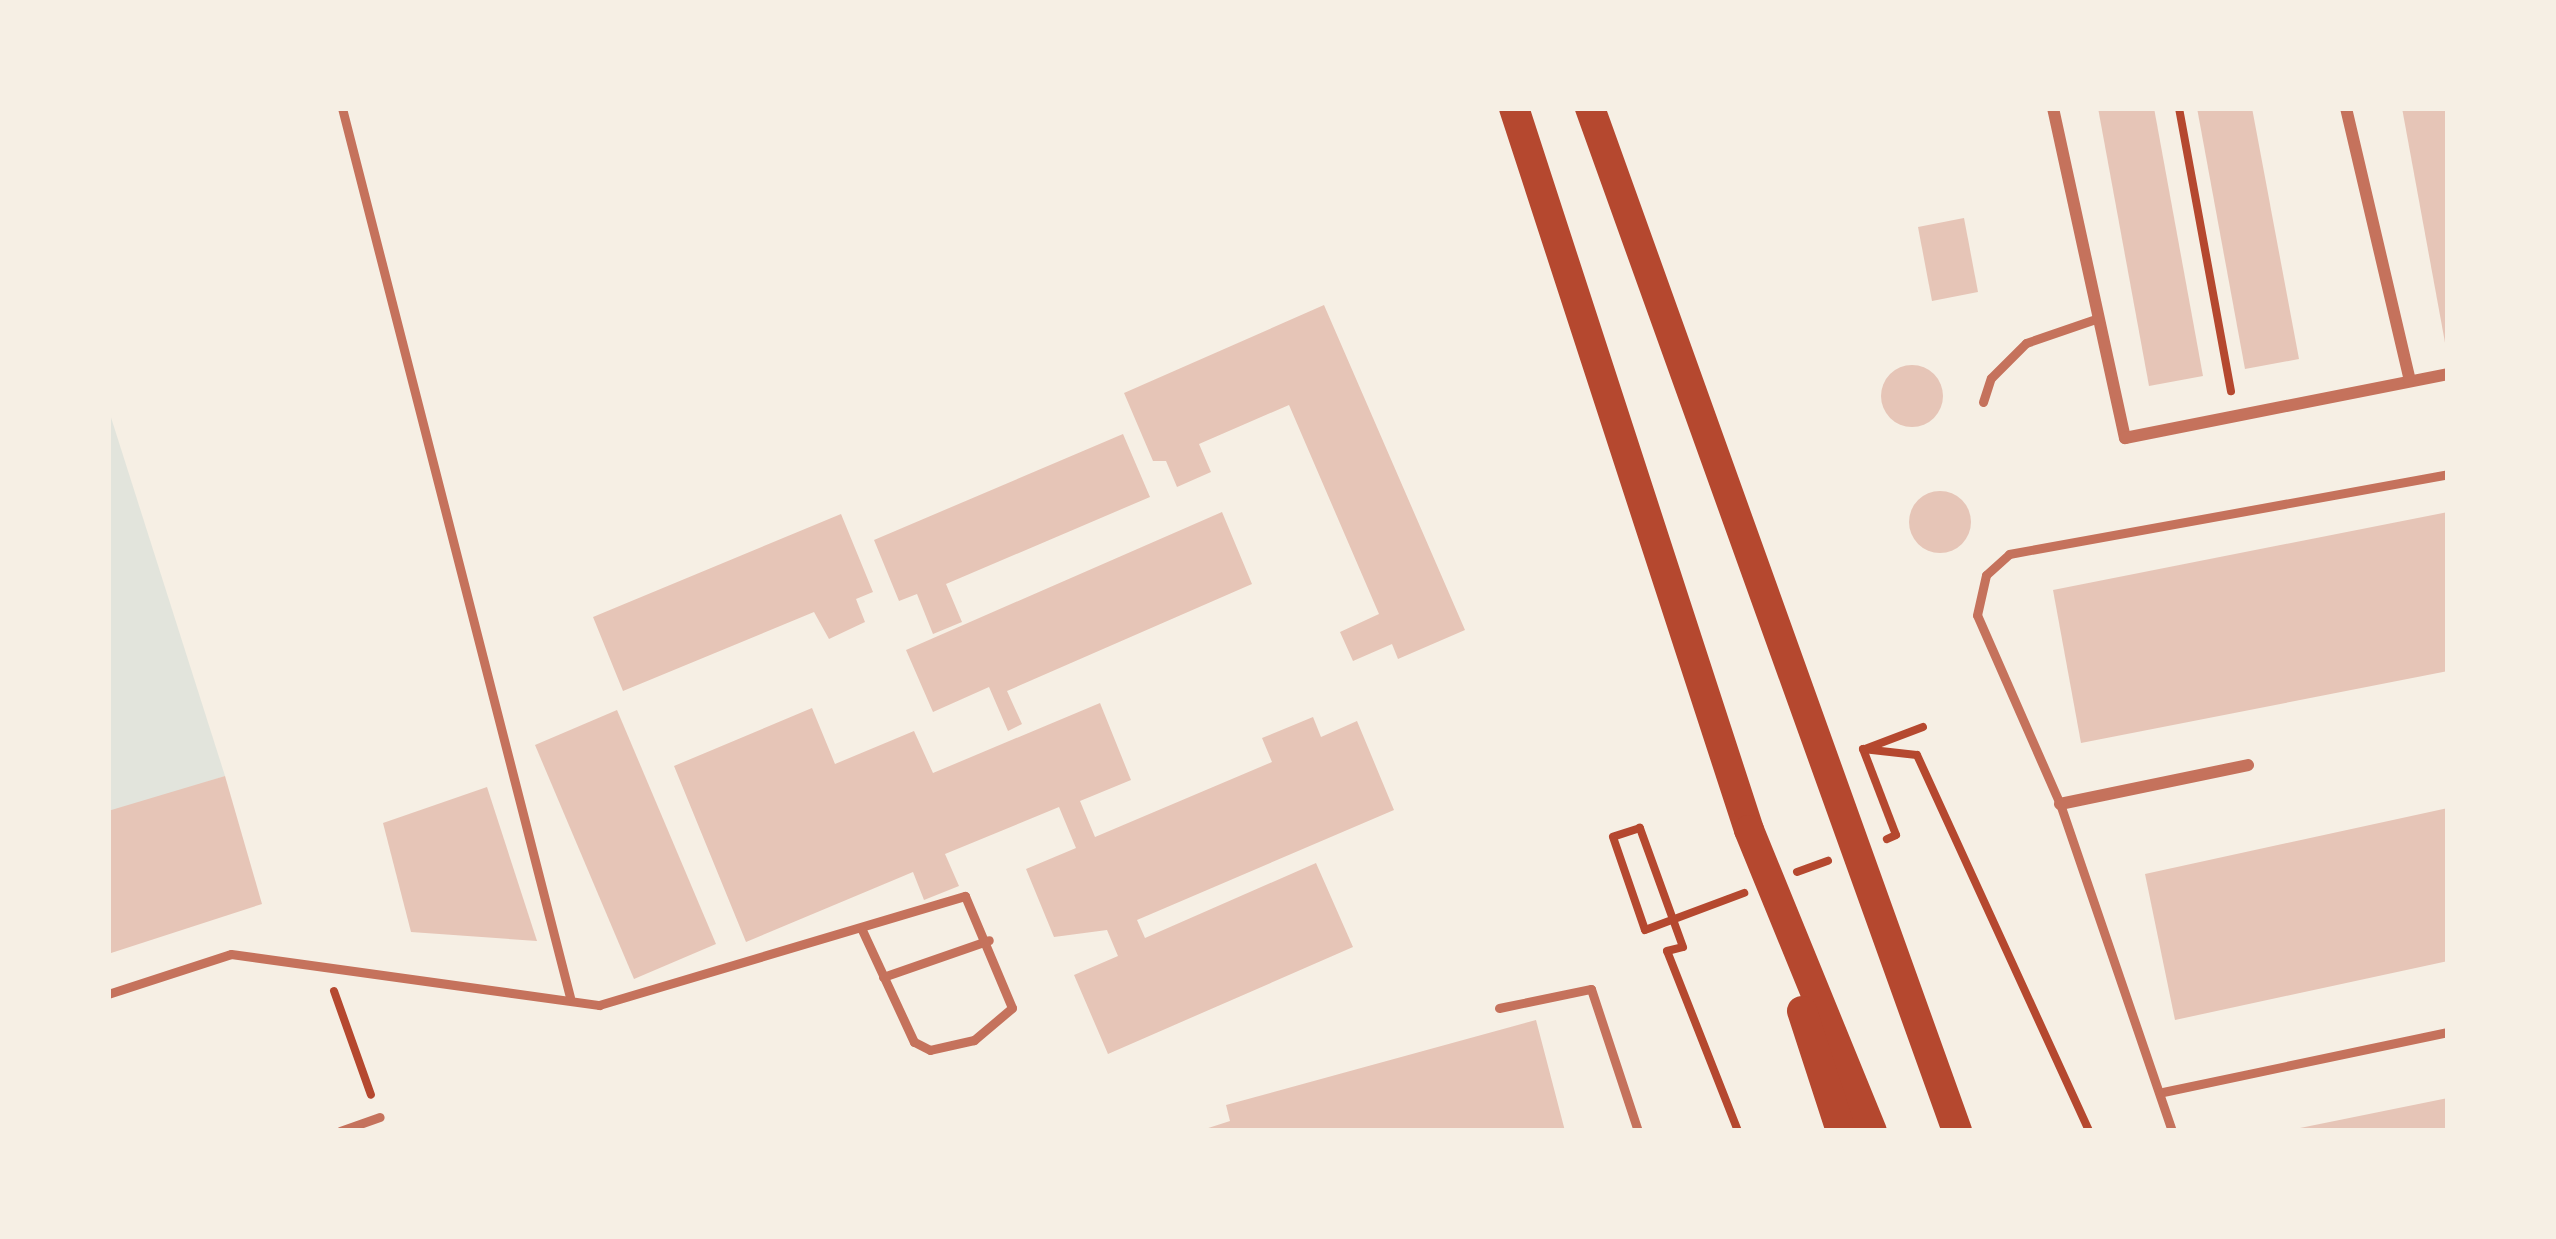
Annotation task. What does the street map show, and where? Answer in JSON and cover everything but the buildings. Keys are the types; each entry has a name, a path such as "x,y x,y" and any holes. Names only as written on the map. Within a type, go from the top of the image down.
{"highway":[{"path":"1514,108 1773,894 1841,1131"},
{"path":"1590,108 1957,1131"},
{"path":"1773,894 1872,1131"}],"street":[{"path":"2053,108 2125,438 2448,374"},
{"path":"2346,108 2410,382"},
{"path":"2060,804 2248,765"}],"lane":[{"path":"342,108 570,998"},
{"path":"1983,402 1991,378 2026,343 2098,317"},
{"path":"2172,1131 2163,1092 2060,804 1977,615 1986,575 2009,554 2448,474"},
{"path":"108,994 231,954 323,961 599,1005 965,896 989,940 1012,1008 974,1040 930,1050 914,1042 862,930"},
{"path":"883,977 989,940"},
{"path":"1498,1008 1591,989 1638,1131"},
{"path":"2163,1092 2448,1032"},
{"path":"340,1131 380,1118"}],"path":[{"path":"2179,108 2236,416"},
{"path":"1863,749 1923,727"},
{"path":"1863,749 1896,835"},
{"path":"1863,749 1917,755 2090,1131"},
{"path":"1645,930 1613,837 1640,828 1683,947 1667,951 1738,1131"},
{"path":"323,961 380,1118"}],"shaded area":[{"path":"108,408 225,776 108,815"}]}
